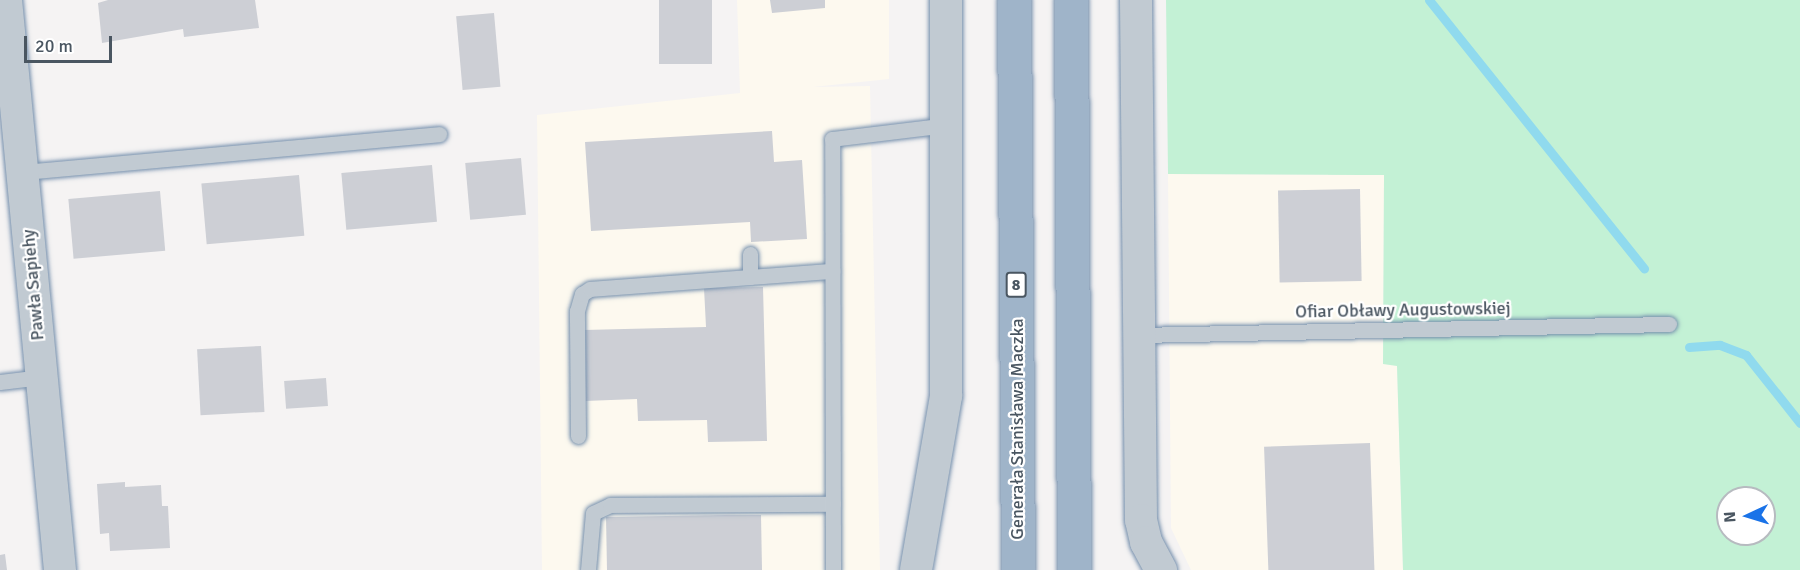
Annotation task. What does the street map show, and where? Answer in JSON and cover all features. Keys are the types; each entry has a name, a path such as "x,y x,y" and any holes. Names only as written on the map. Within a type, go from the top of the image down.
{"highway":[{"name":"Generała Stanisława Maczka","path":"1014,0 1018,570"},
{"path":"1071,0 1074,570"}],"street":[{"name":"Pawła Sapiehy","path":"6,0 60,570"},
{"path":"916,570 946,396 946,0"},
{"path":"1136,0 1141,520 1146,542 1161,570"}],"lane":[{"path":"833,570 832,139 947,125"},
{"path":"23,172 439,134"},
{"path":"750,254 750,277"},
{"path":"578,436 577,311 582,294 832,271"},
{"name":"Ofiar Obławy Augustowskiej","path":"1138,335 1669,324"},
{"path":"0,382 42,377"},
{"path":"588,570 593,513 610,505 833,504"}],"shaded area":[{"path":"737,0 889,0 889,79 813,87 870,86 880,570 542,570 537,115 740,93"},
{"path":"1168,174 1384,175 1383,363 1397,365 1403,570 1191,570 1171,528"}],"green space":[{"path":"1166,0 1800,0 1800,570 1403,570 1397,366 1383,364 1384,175 1168,174"}],"building":[{"path":"108,0 255,0 259,28 184,37 183,29 102,43 98,3"},
{"path":"659,0 712,0 712,64 659,64"},
{"path":"770,0 825,0 825,8 772,13"},
{"path":"494,13 500,87 463,90 456,16"},
{"path":"772,131 774,162 802,160 807,239 751,242 750,222 591,231 585,142"},
{"path":"521,158 526,215 470,220 465,163"},
{"path":"432,165 437,222 346,230 341,173"},
{"path":"299,175 304,236 207,244 201,184"},
{"path":"1360,189 1362,281 1280,282 1278,190"},
{"path":"160,191 165,251 74,259 68,199"},
{"path":"763,287 767,441 708,442 707,420 638,421 637,399 585,401 584,330 706,327 704,288"},
{"path":"261,346 264,412 201,415 197,349"},
{"path":"326,378 328,406 286,409 284,381"},
{"path":"1370,443 1374,570 1268,570 1264,447"},
{"path":"125,482 125,487 161,485 162,506 168,506 170,548 110,551 109,533 100,534 97,484"},
{"path":"761,515 762,570 607,570 606,517"},
{"path":"5,554 7,570 0,570 0,555"}],"waterway":[{"path":"1429,0 1644,268"},
{"path":"1689,347 1720,345 1746,355 1800,423"}]}
